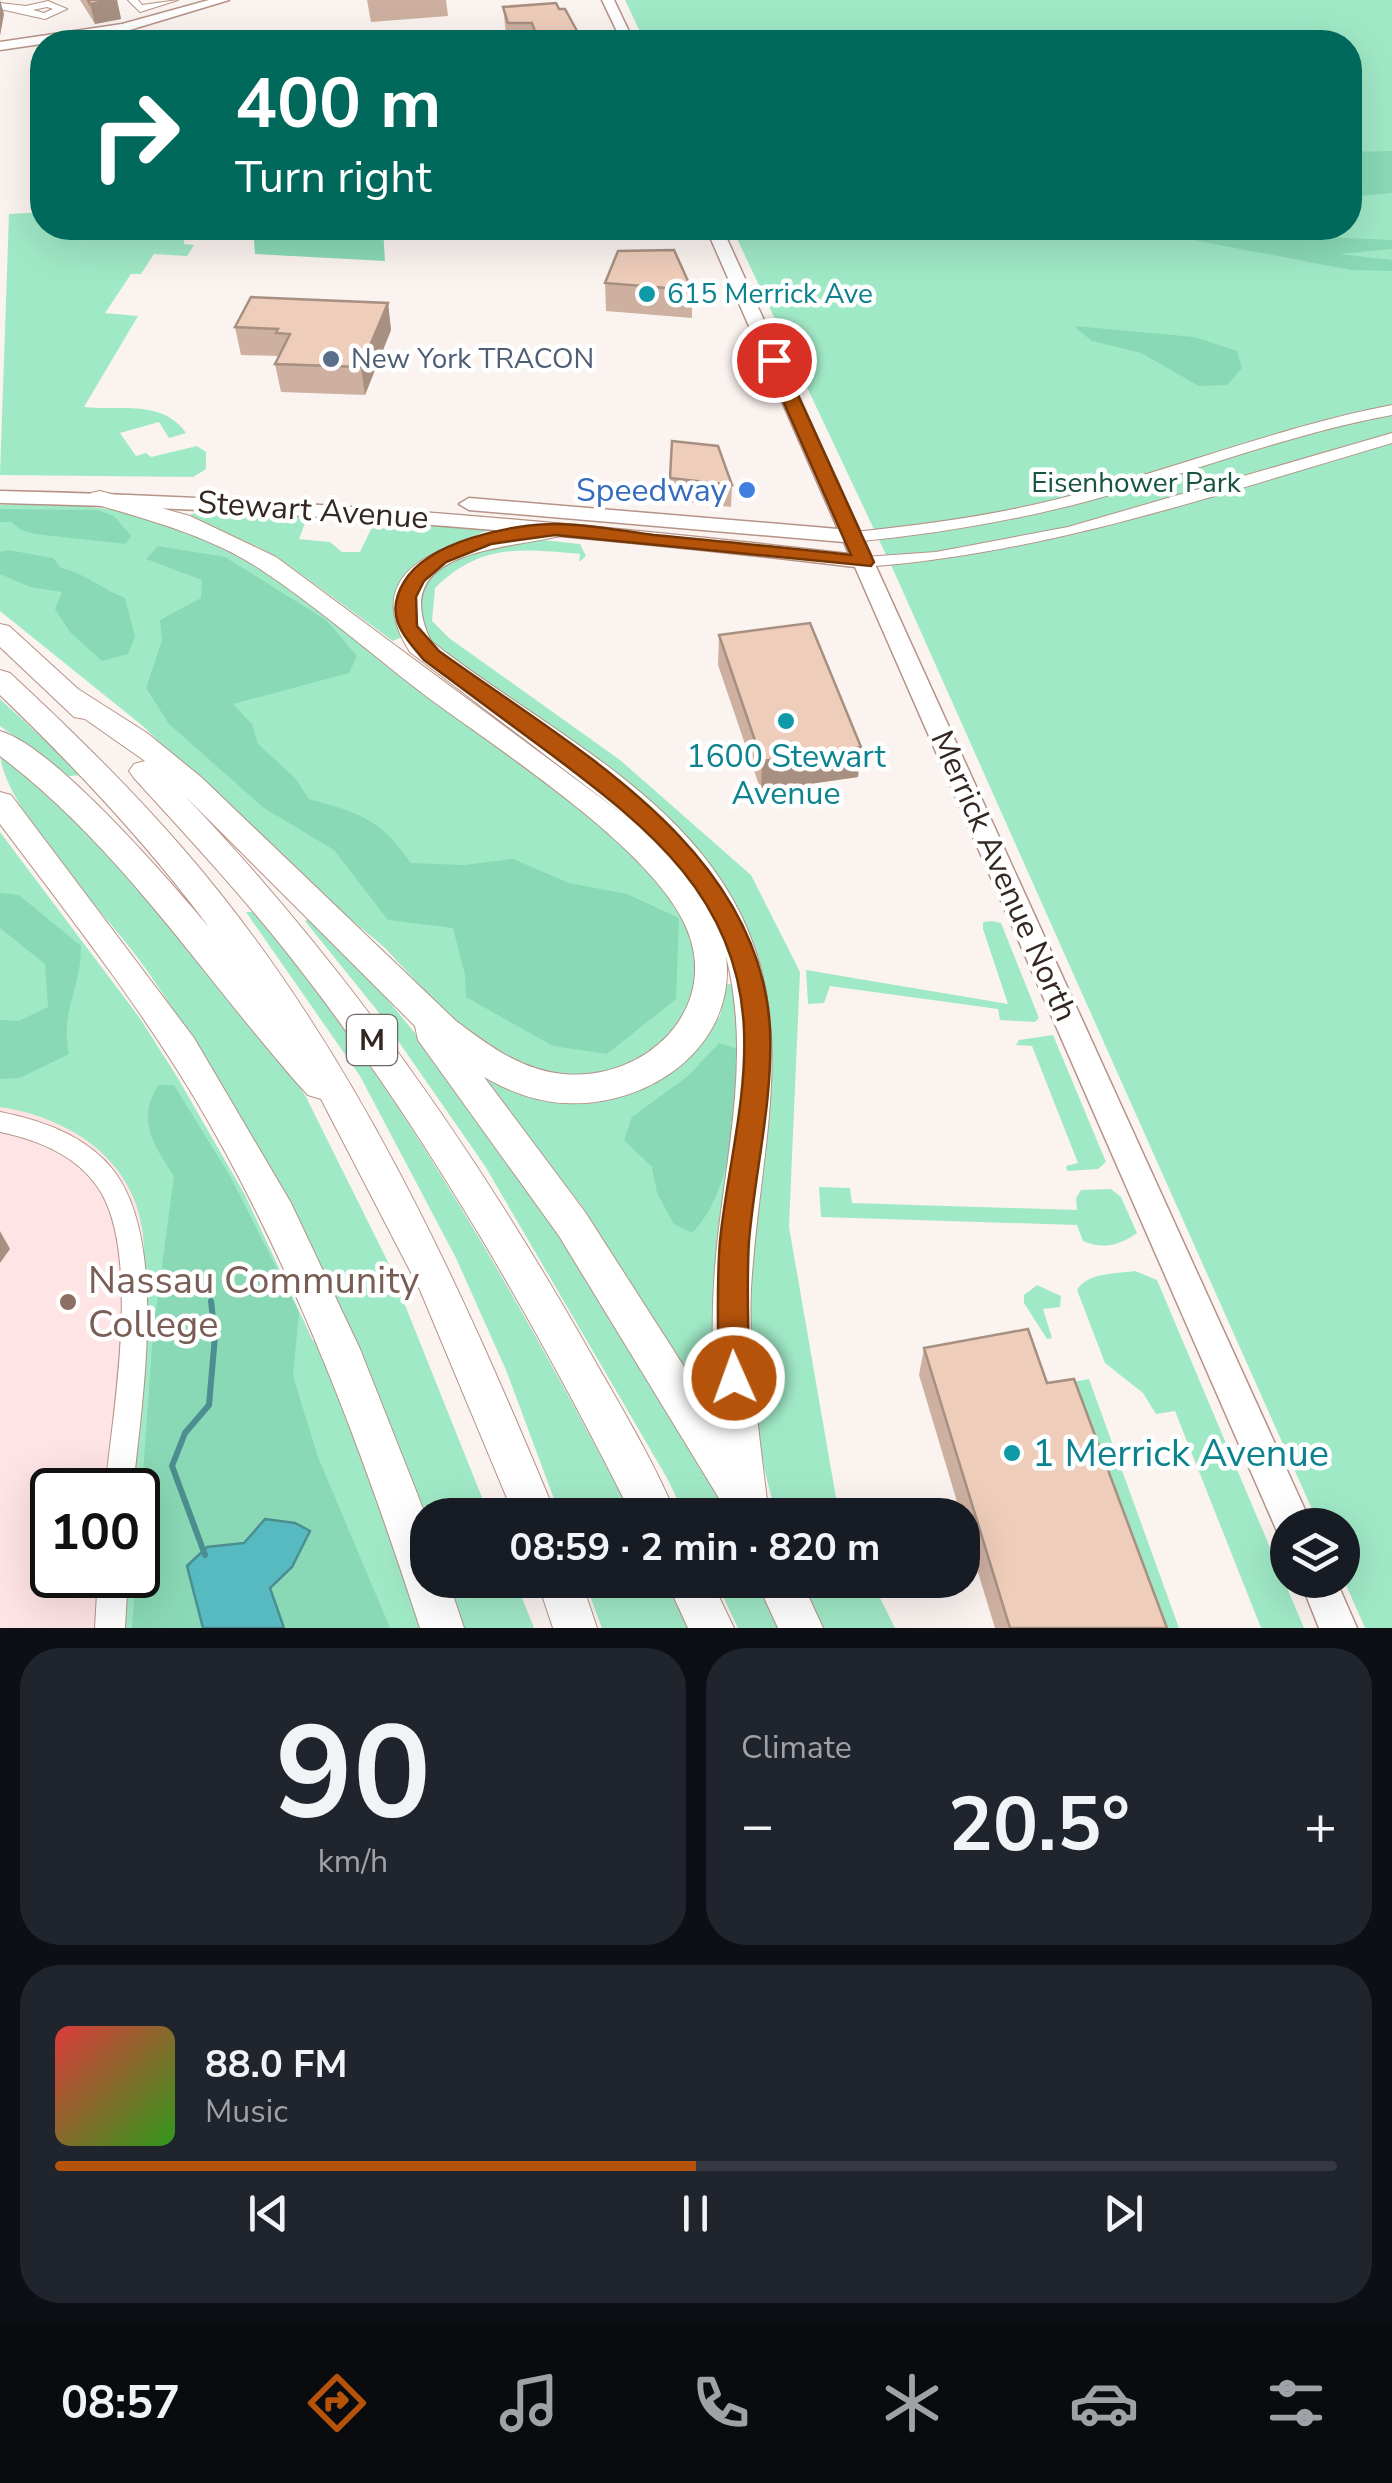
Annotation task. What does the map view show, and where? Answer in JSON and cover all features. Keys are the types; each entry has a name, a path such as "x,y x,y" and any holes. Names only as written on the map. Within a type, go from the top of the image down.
{"highway":[{"path":"100,498 148,509 236,545 333,608 625,831 684,894 710,947 713,986 707,1011 695,1033 651,1069 592,1088 536,1084 502,1072 406,1000"},
{"path":"555,530 487,539 439,558 416,578 406,597 404,614 420,646 611,788 689,858 725,910 744,956 755,1002 755,1092 731,1295 734,1378 748,1498"},
{"name":"M","path":"0,632 70,696 208,835 268,903 384,1057 508,1246 592,1391 646,1498"},
{"name":"M","path":"0,679 120,794 213,903 306,1040 354,1119 416,1237 528,1498"},
{"path":"70,696 146,747 230,822 406,1000 572,1224 743,1498"},
{"path":"0,742 34,765 77,804 214,956 288,1053 354,1119"},
{"path":"0,802 161,1017 272,1201 369,1419 442,1628"},
{"path":"565,1598 575,1628"},
{"path":"697,1598 712,1628"},
{"path":"787,1598 801,1628"}],"main road":[{"path":"608,0 622,30"},
{"path":"112,30 204,6 229,4"},
{"path":"151,30 229,4"},
{"path":"0,46 30,43"},
{"path":"0,54 30,51"},
{"name":"Merrick Avenue North","path":"719,240 1286,1508"},
{"name":"Stewart Avenue","path":"0,481 204,494 864,562"},
{"name":"Stewart Avenue","path":"0,498 204,494 230,488 478,504 853,537"},
{"path":"378,513 413,499"},
{"path":"478,504 494,524"},
{"path":"1326,1598 1338,1628"}],"street":[{"path":"0,6 28,8 74,0"},
{"path":"133,0 140,9 172,0"},
{"path":"28,8 28,14 45,16 61,11 58,5"},
{"path":"44,30 45,16"},
{"path":"853,537 956,524 1089,496 1274,438 1392,410"},
{"path":"1274,438 1302,462"},
{"path":"864,562 1029,541 1164,506 1392,438"},
{"path":"1004,515 1002,523 1006,530 1029,541"},
{"path":"956,524 974,529 984,544 980,550"},
{"path":"0,1122 28,1126 56,1138 94,1166 114,1192 130,1236 132,1308 121,1468"},
{"path":"110,1628 112,1598"}],"shaded area":[{"name":"Nassau Community College","path":"0,1102 156,1114 119,1468 30,1468 30,1598 106,1598 103,1628 0,1628"}],"green space":[{"name":"Eisenhower Park","path":"625,0 1392,0 1392,1628 1365,1628 1352,1598 1360,1598 1360,1508 1311,1508 896,576 738,240 1362,240 1362,30 639,30"},
{"path":"1392,151 1392,193 1362,196 1362,152"},
{"path":"30,213 30,240 184,240 184,244 194,245 187,256 154,254 141,274 131,274 105,313 138,316 84,407 140,409 165,415 186,433 169,438 159,422 120,433 136,456 146,453 151,457 197,446 206,452 206,469 193,477 0,475 9,214"},
{"path":"254,240 384,240 385,261 255,254"},
{"path":"1194,240 1392,240 1392,249 1339,254 1392,260 1392,271 1351,270"},
{"path":"1074,326 1194,337 1237,351 1242,368 1227,385 1199,386 1141,353 1092,341"},
{"path":"0,505 75,505 141,513 245,555 581,805 647,863 687,917 700,958 699,998 673,1039 634,1065 584,1077 528,1070 466,1035 384,947 280,860 144,727 0,611"},
{"path":"0,509 98,510 114,516 131,536 126,544 35,534 11,522 0,522"},
{"path":"202,510 308,515 299,539 330,542 342,552 360,552 376,519 492,529 437,553 406,578 397,595 395,614 402,637 393,641 276,556 190,515"},
{"path":"535,539 580,544 586,556 579,562 580,554 538,551 485,556 452,573 435,588 432,621 449,638 620,760 751,875 800,972 789,1227 836,1498 773,1498 761,1454 752,1392 748,1266 767,1013 759,965 735,908 430,645 416,626 422,582 462,555"},
{"path":"158,546 225,557 326,620 357,656 349,673 233,704 252,724 258,744 296,779 309,799 367,819 389,836 411,863 464,865 513,859 569,883 627,894 679,918 676,999 607,1054 553,1046 466,997 465,975 453,928 388,920 334,850 264,808 169,724 146,688 162,640 160,620 201,598 202,580 146,559"},
{"path":"0,552 53,558 61,568 125,598 135,637 128,654 102,661 70,632 55,609 62,592 30,587 0,574"},
{"path":"0,699 83,775 69,776 0,726"},
{"path":"0,751 101,844 243,1002 305,1095 387,1260 482,1498 416,1498 372,1383 270,1170 146,969 37,831 5,774"},
{"path":"0,832 139,1017 245,1195 313,1341 319,1339 423,1628 123,1628 125,1598 160,1598 160,1468 133,1468 141,1351 142,1228 124,1180 92,1144 48,1120 0,1107"},
{"path":"0,893 19,895 81,946 67,1025 69,1054 20,1078 0,1079 0,1020 19,1021 48,1007 45,964 0,928"},
{"path":"246,912 255,912 310,982 411,1128 504,1280 623,1498 554,1498 506,1370 456,1258 360,1076"},
{"path":"314,916 405,1021 490,1130 607,1302 718,1498 677,1498 485,1166 376,1009 305,921"},
{"path":"983,922 1001,923 1039,1018 1035,1022 1000,1020 998,1009 830,986 824,1003 808,1004 806,970 1008,1004 983,929"},
{"path":"726,984 741,984 725,1427 671,1352 582,1206 481,1076 532,1090 689,1056 720,1016"},
{"path":"1053,1035 1106,1162 1098,1169 1067,1171 1066,1166 1078,1163 1032,1046 1016,1045 1019,1040"},
{"path":"719,1043 745,1051 739,1097 725,1173 705,1216 692,1233 674,1224 657,1193 652,1167 624,1140 632,1117 688,1076"},
{"path":"159,1085 174,1085 230,1176 299,1312 293,1376 318,1457 390,1628 284,1628 270,1588 292,1567 251,1548 226,1545 201,1555 187,1566 203,1628 132,1628 134,1598 160,1598 160,1468 143,1468 153,1333 174,1176 150,1132 148,1109"},
{"path":"819,1187 850,1188 852,1203 1077,1210 1076,1198 1081,1190 1111,1189 1121,1197 1137,1233 1104,1246 1083,1241 1077,1225 821,1217"},
{"path":"1135,1271 1157,1280 1270,1548 1270,1598 1291,1598 1304,1628 1261,1628 1175,1411 1156,1414 1143,1393 1105,1363 1077,1290 1088,1280"},
{"path":"1037,1285 1061,1296 1060,1307 1043,1309 1052,1338 1047,1339 1024,1303 1024,1295"},
{"path":"1089,1379 1179,1628 1145,1628 1034,1389"},
{"path":"450,1598 522,1598 534,1628 460,1628"},
{"path":"591,1598 675,1598 691,1628 602,1628"},
{"path":"724,1598 770,1598 784,1628 738,1628"},
{"path":"806,1598 880,1598 895,1628 819,1628"}],"water":[{"path":"265,1519 295,1523 310,1531 292,1567 270,1588 284,1628 203,1628 187,1566 207,1547 244,1543"}],"building":[{"path":"556,3 559,9 565,9 576,30 535,30 532,23 508,23 503,7"},
{"path":"674,250 692,290 605,283 618,251"},
{"path":"251,297 388,303 361,367 275,364 290,334 276,333 278,329 235,327"},
{"path":"672,441 718,446 732,485 670,478"},
{"name":"1600 Stewart Avenue","path":"810,623 861,747 762,761 719,635"},
{"name":"1 Merrick Avenue","path":"1028,1329 1047,1383 1074,1379 1167,1628 1010,1628 980,1530 980,1498 970,1498 924,1348"}],"waterway":[{"path":"205,1555 172,1466 185,1433 209,1405 215,1336 211,1301"}],"place":[{"name":"615 Merrick Ave","path":"647,294"},
{"name":"New York TRACON","path":"331,359"},
{"name":"Speedway","path":"747,490"},
{"name":"1600 Stewart Avenue","path":"786,721"},
{"name":"Nassau Community College","path":"68,1302"},
{"name":"1 Merrick Avenue","path":"1012,1453"}],"route":[{"path":"734,1378 734,1244 755,1092 757,1034 755,1002 744,956 725,910 689,858 658,828 611,788 420,646 404,614 406,597 416,578 439,558 487,539 555,530 864,562 774,360"}]}
